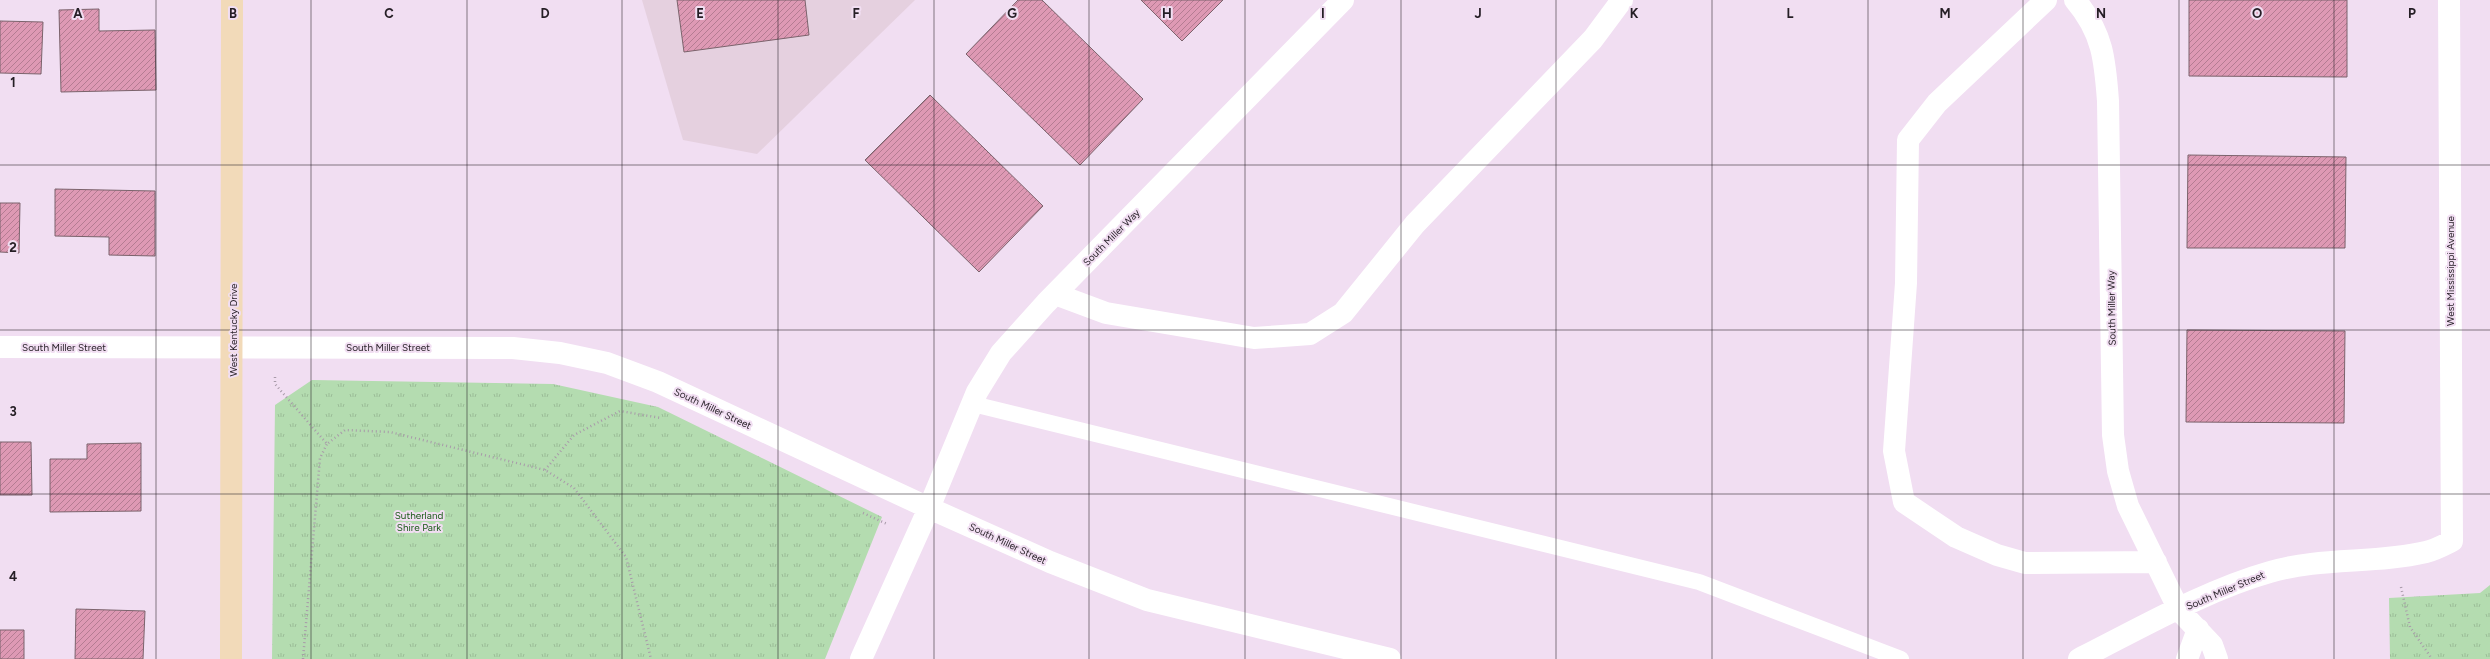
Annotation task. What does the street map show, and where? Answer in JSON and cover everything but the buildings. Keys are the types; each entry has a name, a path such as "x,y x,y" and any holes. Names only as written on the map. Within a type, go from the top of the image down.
{"street":[{"name":"West Kentucky Drive","path":"231,659 233,347 232,0"},
{"name":"South Miller Way","path":"861,659 929,508 973,404 1001,353 1055,294 1343,0"},
{"path":"1055,294 1106,312 1254,338 1310,334 1343,312 1415,224 1593,39 1622,0"},
{"path":"2046,0 1937,103 1908,140 1906,283 1894,451 1904,502 1956,537 1997,555 2025,563 2156,562"},
{"name":"South Miller Way","path":"2075,0 2089,17 2104,57 2108,101 2113,435 2118,471 2128,506 2179,610 2212,645 2217,659"},
{"name":"West Mississippi Avenue","path":"2449,0 2452,541"},
{"name":"South Miller Street","path":"0,347 513,348 560,353 607,364 658,382 929,508 1050,562 1147,600 1390,659"},
{"name":"South Miller Street","path":"2079,659 2240,582 2270,572 2306,564 2428,552 2452,541"},
{"path":"2187,659 2198,630"}],"lane":[{"path":"973,404 1699,582 1901,659"}],"path":[{"path":"275,347 275,384 327,444"},
{"path":"545,470 574,435 620,411 669,419"},
{"path":"303,659 320,458 327,444 345,430 390,432 545,470 574,488 626,557 651,659"},
{"path":"2398,556 2402,592 2410,627 2432,659"}],"shaded area":[{"path":"642,0 915,0 757,154 683,140"}],"green space":[{"name":"Sutherland Shire Park","path":"312,380 553,384 658,407 882,517 825,659 272,659 275,405"},
{"path":"2490,585 2490,659 2390,659 2389,598 2480,593"}]}
